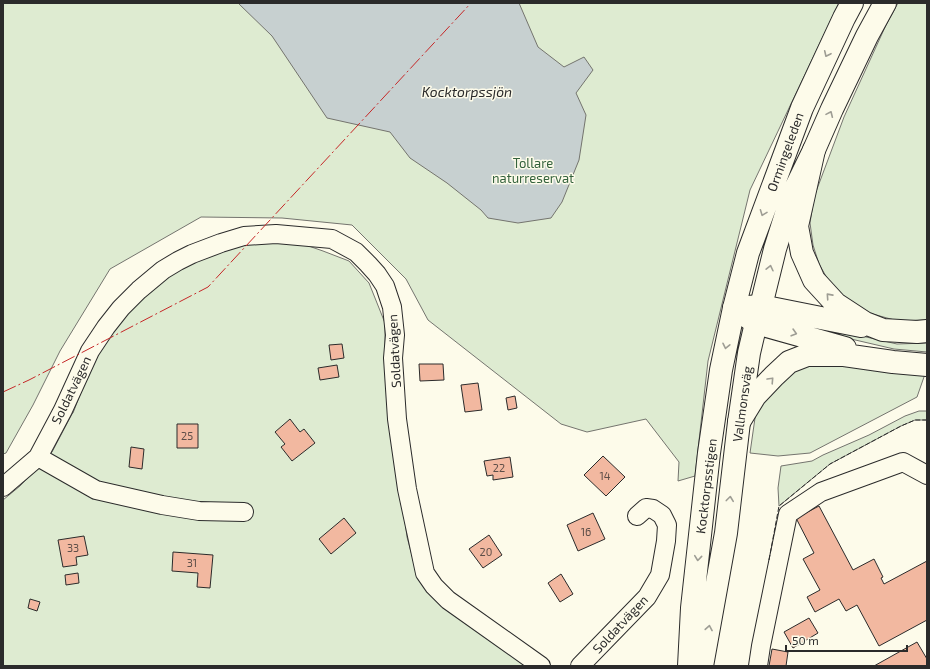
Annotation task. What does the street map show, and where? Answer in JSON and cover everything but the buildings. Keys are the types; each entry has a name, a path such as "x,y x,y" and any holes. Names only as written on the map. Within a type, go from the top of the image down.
{"main road":[{"name":"Ormingeleden","path":"814,150 867,36 885,3"},
{"name":"Ormingeleden","path":"734,308 748,253 802,108 848,11"},
{"path":"814,150 797,226 802,253 814,280 836,304 866,323 884,330"},
{"name":"Vallmonsväg","path":"702,666 726,533 749,353 775,249 792,195 814,150"},
{"path":"734,308 759,314 884,330 917,332 927,331"},
{"name":"Kocktorpsstigen","path":"689,666 692,608 709,453 721,370 734,308"},
{"path":"759,314 893,362"},
{"path":"739,422 756,396 774,376 789,362 807,356 844,355 927,365"}],"street":[{"name":"Soldatvägen","path":"3,487 38,457 63,410 90,351 106,327 121,308 139,290 163,270 192,254 220,243 244,236 276,234 332,239 356,252 377,274 385,286 392,308 395,335 394,358 397,419 407,489 425,573 434,586 448,600 541,666"},
{"path":"38,457 96,490 162,506 199,511 244,512"},
{"path":"758,666 788,514 821,492 903,462 927,475"},
{"name":"Soldatvägen","path":"580,666 646,597 660,576 667,525 662,515 653,509 646,508 637,516"}],"green space":[{"name":"Tollare naturreservat","path":"3,3 839,3 750,190 708,361 695,476 678,481 679,462 646,419 587,432 561,424 428,320 406,279 352,225 282,218 201,217 110,269 60,351 33,405 6,453 3,454"},
{"path":"898,3 927,3 927,320 898,321 869,313 856,307 831,285 819,264 813,245 810,223 814,197 844,117 886,25"},
{"path":"244,240 300,243 349,261 369,283 385,323 385,359 407,537 417,574 527,666 3,666 3,500 20,486 52,452 73,413 89,371 107,337 138,298 191,261"},
{"path":"778,317 897,344 927,343 927,352 894,349 778,322"},
{"path":"813,360 925,374 917,397 810,453 778,456 750,453 756,411 789,372"},
{"path":"919,411 927,411 927,420 915,420 901,426 830,464 779,506 778,488 781,466 812,461 869,435 905,416"}],"water":[{"name":"Kocktorpssjön","path":"238,3 519,3 538,47 564,67 584,57 593,70 576,93 586,115 579,160 562,202 551,218 518,223 488,218 481,210 447,183 410,158 390,132 327,118 272,36"}],"fence":[{"path":"769,560 779,506 830,464 901,426 915,420 927,420"}],"power":[{"path":"3,392 208,287 471,3"}]}
